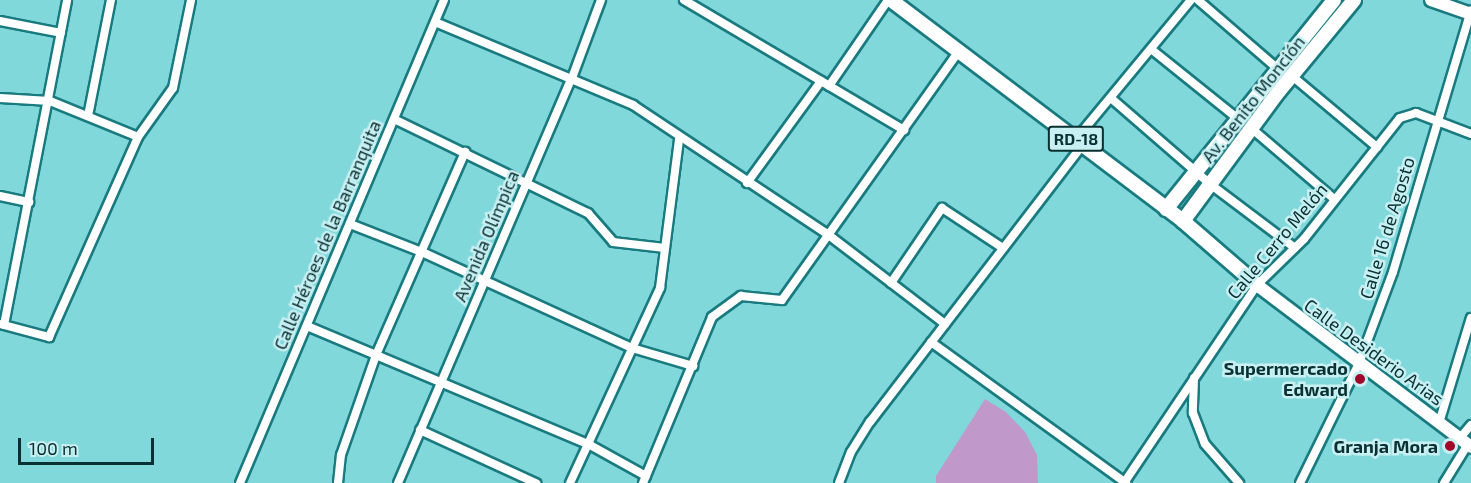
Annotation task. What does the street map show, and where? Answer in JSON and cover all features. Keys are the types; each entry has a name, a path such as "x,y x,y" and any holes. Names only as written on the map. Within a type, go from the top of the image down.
{"main road":[{"name":"RD-18","path":"890,0 1183,221 1257,285"},
{"name":"Av. Benito Monción","path":"1166,209 1334,0"},
{"name":"Av. Benito Monción","path":"1183,221 1251,128 1354,0"},
{"path":"1431,0 1471,12"},
{"name":"Calle Desiderio Arias","path":"1257,285 1466,443"}],"street":[{"path":"67,0 50,101 2,324 49,337 138,137 173,88 191,0"},
{"path":"88,116 111,0"},
{"name":"Calle Héroes de la Barranquita","path":"240,483 444,0"},
{"name":"Avenida Olímpica","path":"398,483 572,78 601,0"},
{"path":"684,0 904,130"},
{"path":"747,183 890,0"},
{"path":"839,483 864,432 1003,248 1079,142 1191,0"},
{"path":"1198,0 1278,69"},
{"name":"Calle 16 de Agosto","path":"1300,483 1359,363 1394,272 1437,120 1471,12"},
{"path":"0,21 61,33"},
{"path":"435,22 633,105 680,139 826,233 945,324"},
{"path":"1151,49 1238,119"},
{"path":"307,326 590,445 645,479 712,317 741,296 782,300 826,233 904,130 959,51"},
{"path":"1292,76 1377,147"},
{"path":"0,98 50,101 138,137"},
{"path":"1112,99 1210,184 1295,248"},
{"name":"Calle Cerro Melón","path":"1125,483 1257,285 1295,248 1407,113 1437,120"},
{"path":"394,120 528,182 588,213 614,242 665,248"},
{"path":"1437,120 1471,134"},
{"path":"1251,128 1334,199"},
{"path":"570,483 590,445 660,288 680,139"},
{"path":"338,483 341,455 376,355 465,152"},
{"path":"0,196 29,202"},
{"path":"891,283 942,208 1003,248"},
{"path":"350,224 422,252 632,348 693,366"},
{"path":"1439,423 1471,318"},
{"path":"931,342 1125,483"},
{"path":"1194,378 1193,413 1205,444 1239,483"},
{"path":"1444,483 1466,443 1471,425"},
{"path":"420,430 536,483"}],"shaded area":[{"path":"985,399 1006,412 1025,432 1037,455 1038,483 936,483 936,476"}],"place":[{"name":"Supermercado Edward","path":"1360,379"},
{"name":"Granja Mora","path":"1450,446"}]}
